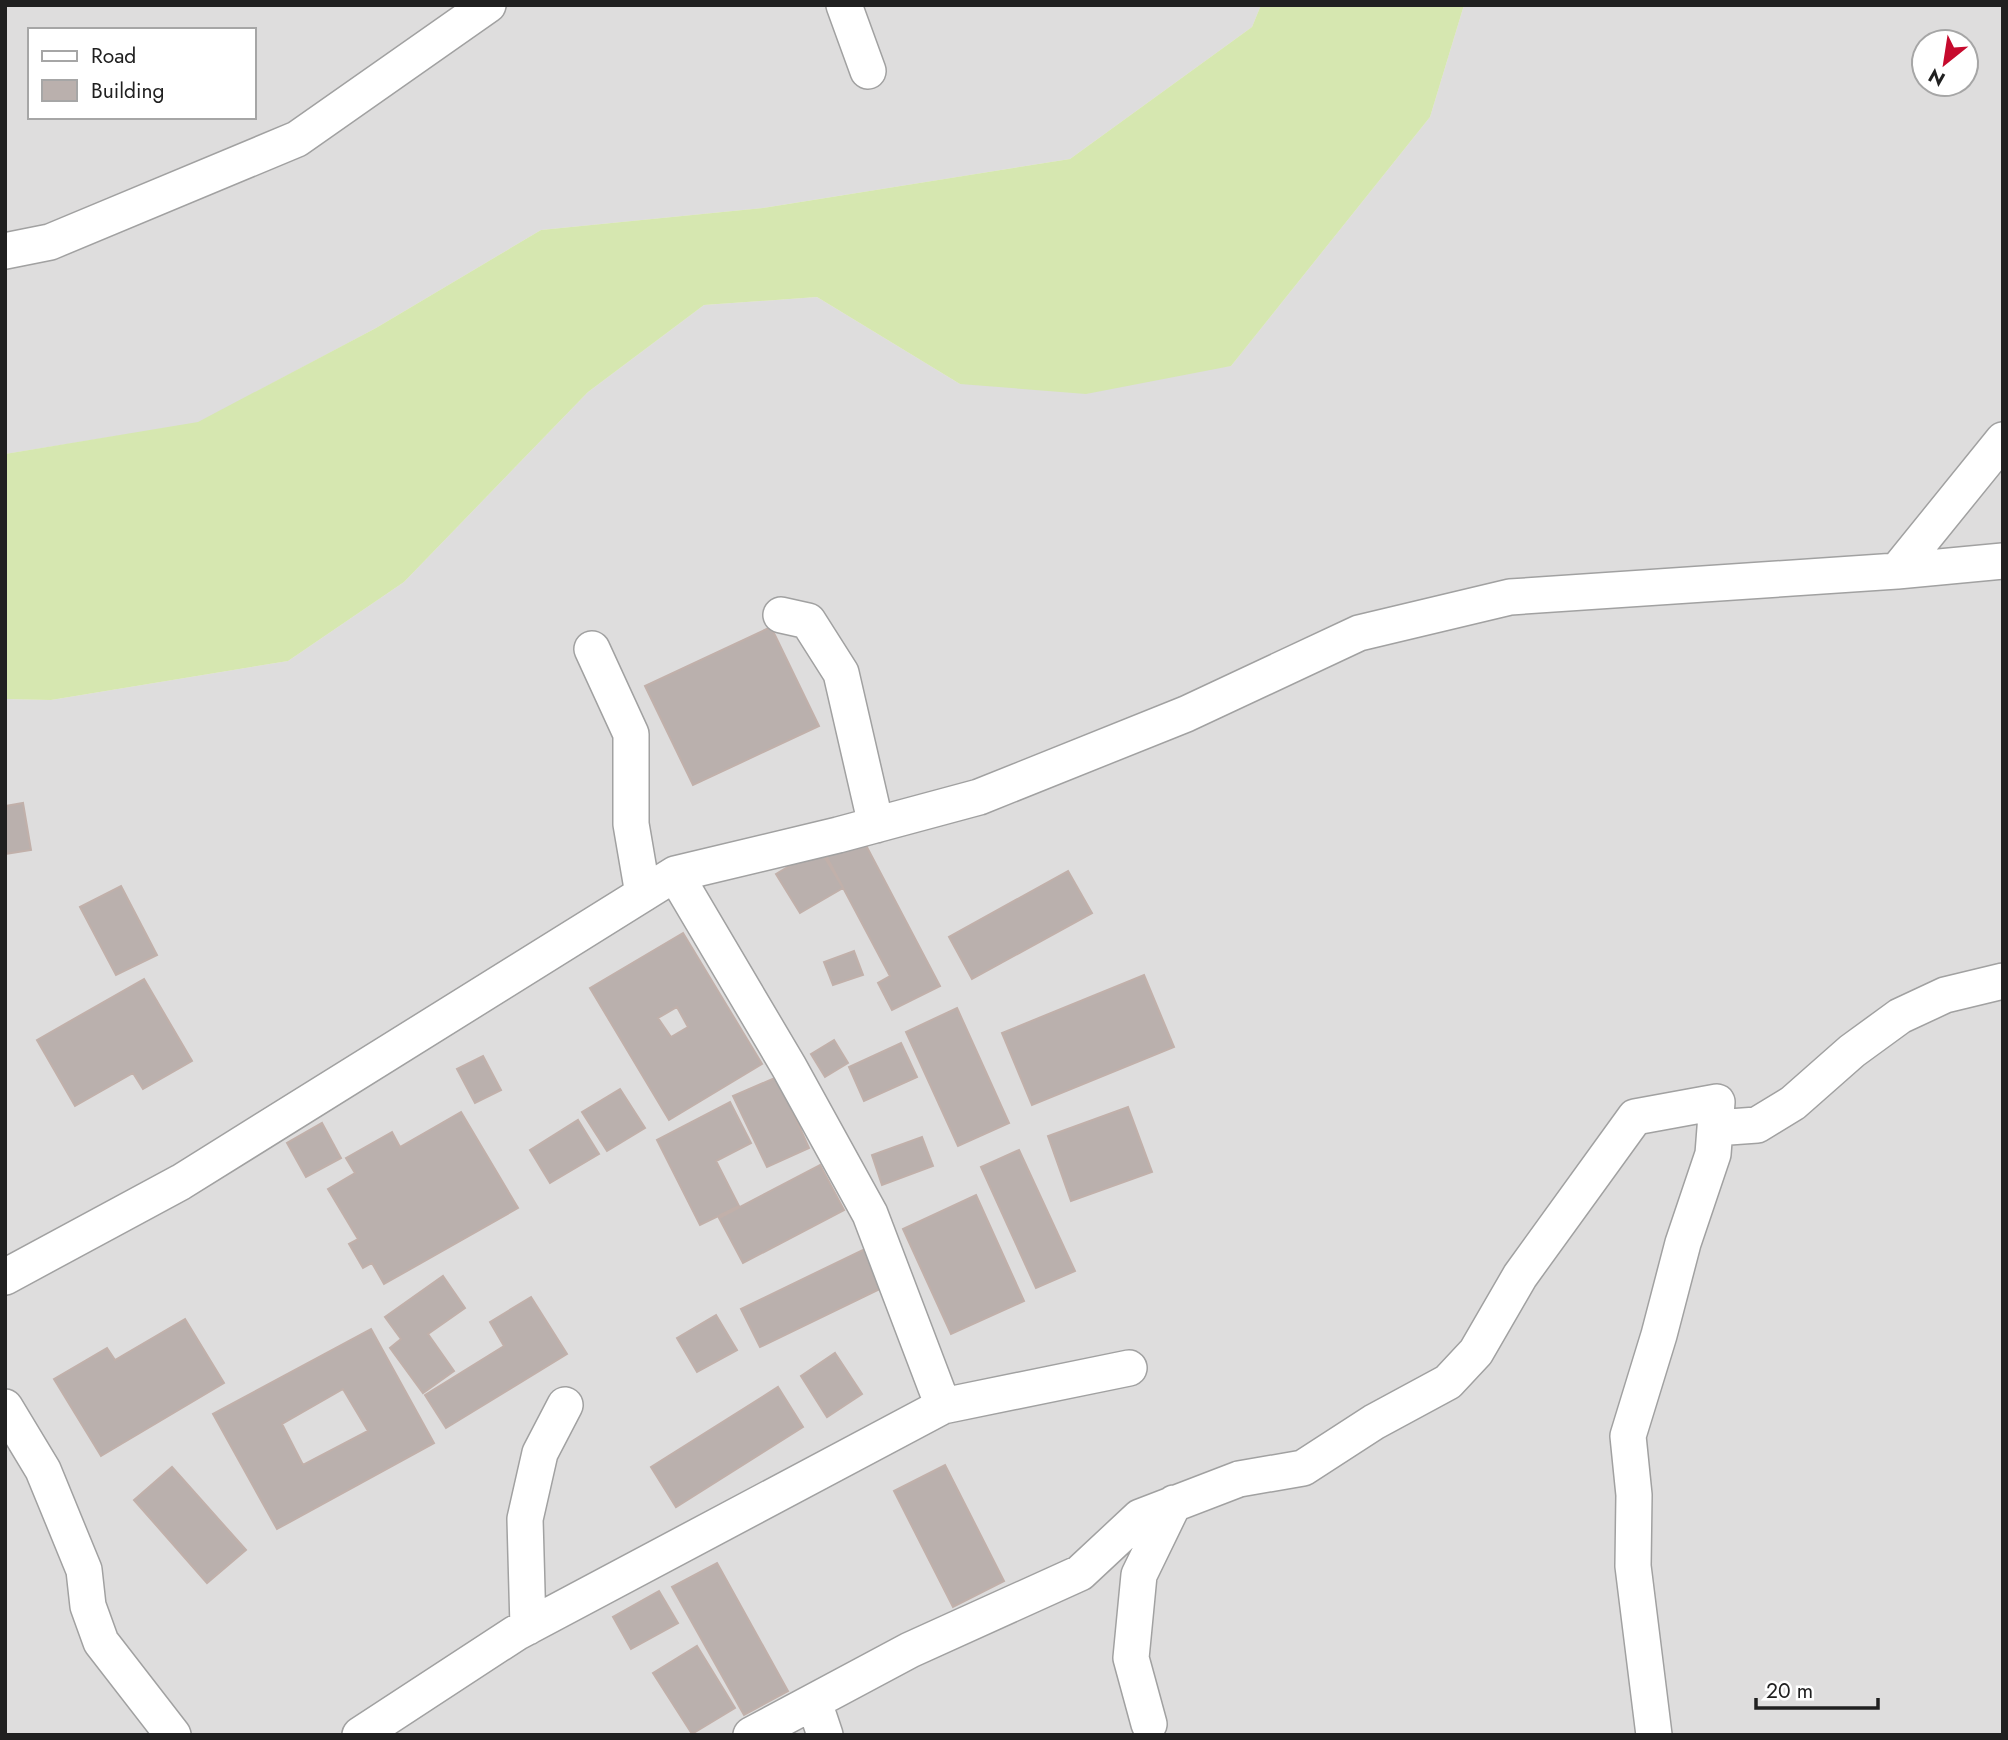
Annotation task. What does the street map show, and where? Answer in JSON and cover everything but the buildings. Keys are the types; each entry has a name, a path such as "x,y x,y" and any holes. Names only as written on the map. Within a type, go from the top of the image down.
{"street":[{"path":"5,251 50,242 297,139 488,5"},
{"path":"844,5 868,71"},
{"path":"1898,571 2003,440"},
{"path":"5,1277 181,1182 675,874 979,797 1186,714 1359,633 1510,597 1898,571 2003,561"},
{"path":"781,615 808,621 841,673 876,824"},
{"path":"592,649 631,734 631,824 643,894"},
{"path":"675,874 769,1032 870,1214 943,1406"},
{"path":"1715,1128 1757,1125 1794,1103 1852,1051 1899,1016 1945,995 2003,981"},
{"path":"751,1735 910,1650 1080,1573 1140,1517 1239,1479 1303,1468 1374,1422 1448,1382 1476,1352 1520,1276 1634,1117 1717,1102 1713,1154 1683,1243 1659,1335 1628,1436 1634,1495 1633,1566 1654,1735"},
{"path":"360,1735 528,1627 943,1406 1129,1368"},
{"path":"528,1627 526,1519 540,1453 565,1405"},
{"path":"5,1407 43,1470 64,1520 84,1570 88,1606 101,1642 173,1735"},
{"path":"1149,1724 1131,1658 1139,1575 1174,1503"},
{"path":"814,1702 825,1735"}],"shaded area":[{"path":"5,5 1261,5 1252,27 1070,159 763,208 541,230 376,328 198,423 5,454"},
{"path":"1464,5 2003,5 2003,1735 5,1735 5,699 51,700 288,661 404,582 588,392 704,305 817,297 960,384 1231,366 1430,117"}],"green space":[{"path":"1261,5 1464,5 1430,117 1231,366 1086,394 960,384 817,297 704,305 588,392 404,582 288,661 51,700 5,699 5,454 198,422 376,328 541,230 763,208 1070,159 1252,27"}]}
